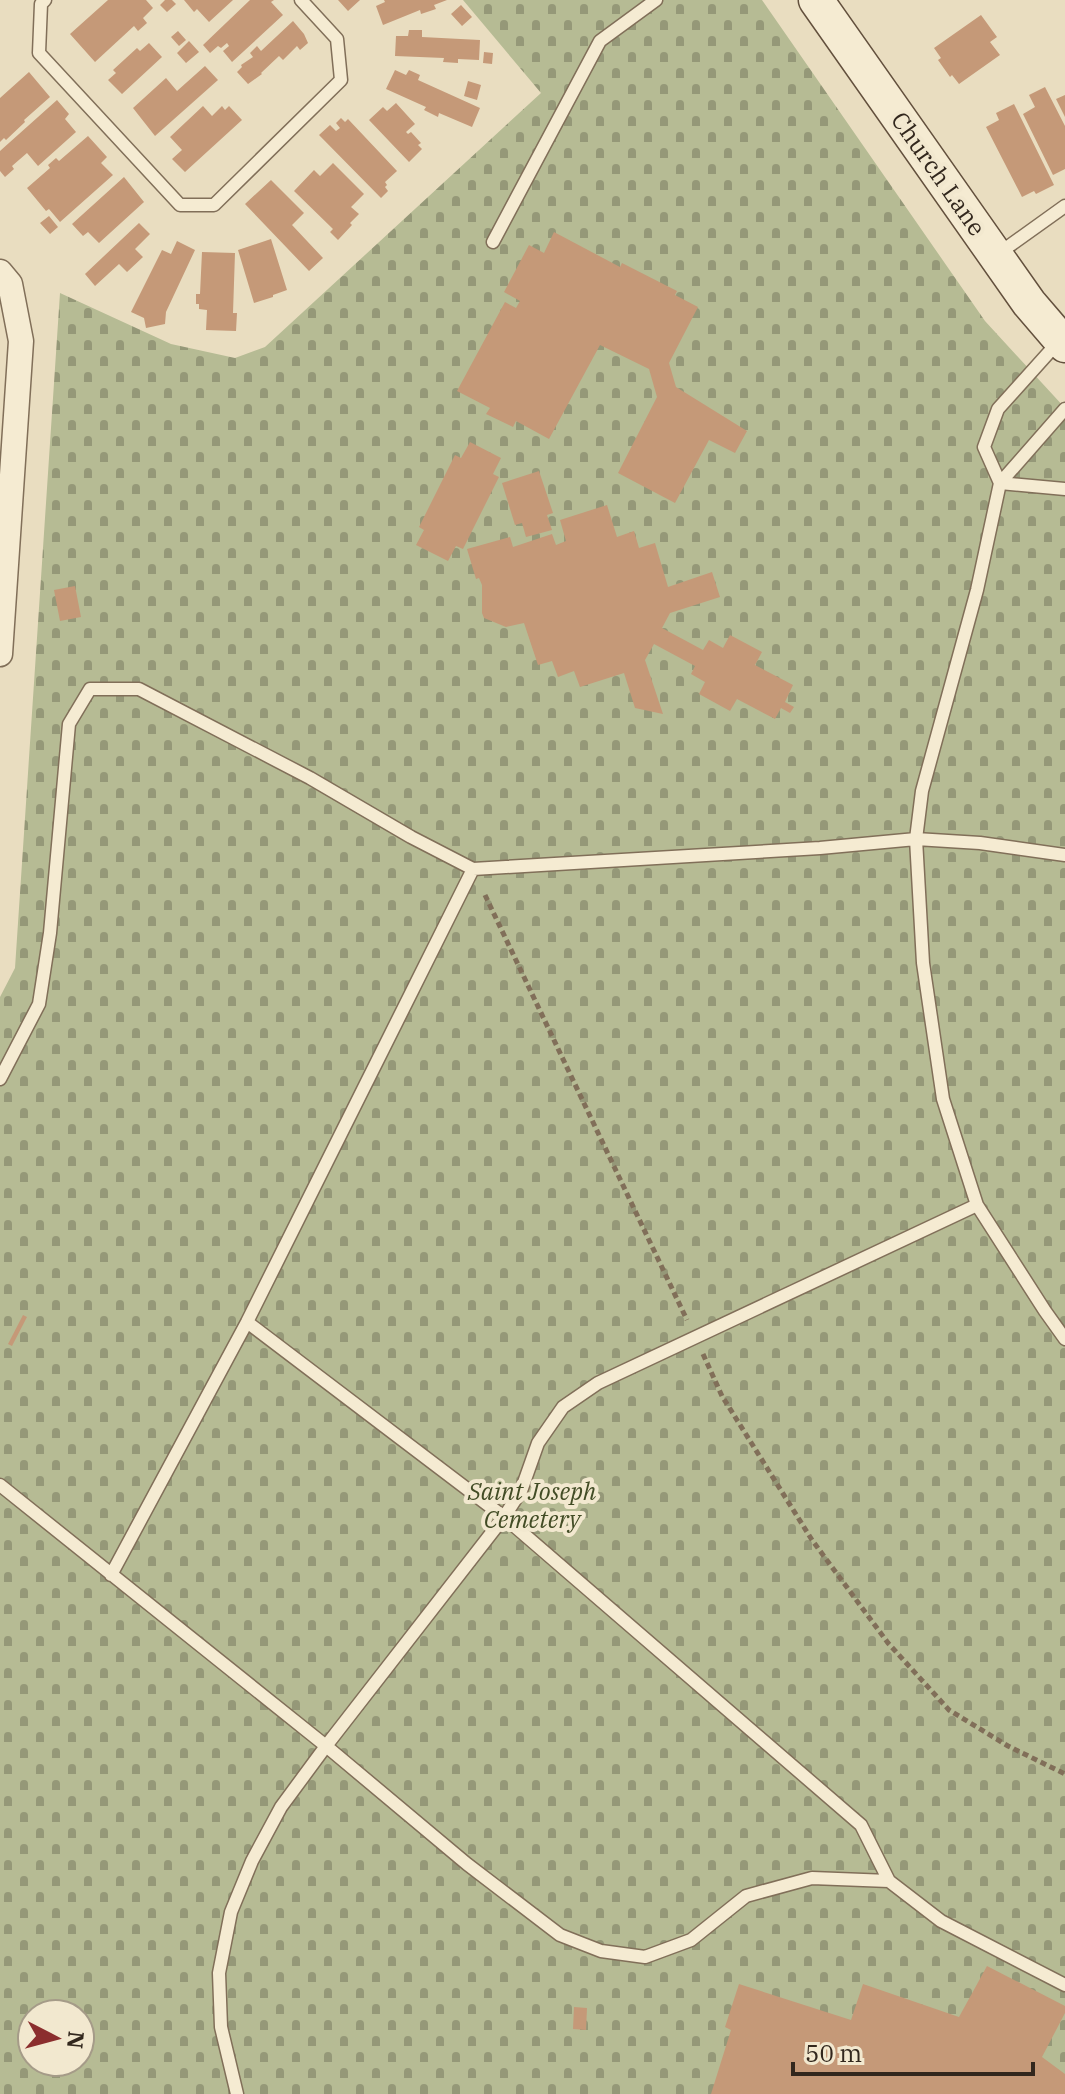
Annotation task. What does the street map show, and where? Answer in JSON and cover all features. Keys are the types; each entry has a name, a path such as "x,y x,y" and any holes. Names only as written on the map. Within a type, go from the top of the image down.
{"street":[{"name":"Church Lane","path":"816,0 1029,303 1063,340"},
{"path":"0,272 10,284 21,341 0,654"}],"lane":[{"path":"45,0 41,4 39,53 180,205 214,205 341,80 337,39 301,0"},
{"path":"493,242 600,41 656,0"},
{"path":"995,256 1065,206"},
{"path":"1000,483 984,447 998,409 1063,340"},
{"path":"1065,409 1000,483 977,590 922,791 916,839 923,963 943,1099 977,1205 1065,1339"},
{"path":"1000,483 1065,489"},
{"path":"0,1079 39,1004 50,933 69,724 90,689 139,689 310,778 473,869 820,848 916,839 980,843 1065,855"},
{"path":"111,1575 247,1322 473,869"},
{"path":"237,2094 221,2027 219,1973 231,1912 252,1861 281,1807 504,1517 521,1491 538,1443 563,1407 598,1383 977,1205"},
{"path":"247,1322 504,1517 861,1825 889,1881 941,1921 1065,1985"},
{"path":"0,1485 326,1746 467,1864 560,1935 601,1951 645,1957 691,1940 746,1896 812,1878 889,1881"}],"path":[{"path":"473,869 722,1396 812,1540 888,1643 949,1710 1008,1746 1065,1774"}],"green space":[{"name":"Saint Joseph Cemetery","path":"463,0 762,0 985,321 1065,408 1065,2094 0,2094 0,997 15,968 60,293 171,344 235,358 265,347 541,93"}],"building":[{"path":"108,0 146,0 153,8 143,18 147,23 138,31 134,26 95,62 70,34"},
{"path":"165,0 176,4 167,12 160,5"},
{"path":"184,0 233,0 209,22 197,9 194,12"},
{"path":"250,0 274,0 271,2 283,15 232,62 223,51 229,46 227,43 210,53 203,45"},
{"path":"338,0 360,0 348,11"},
{"path":"384,0 447,0 434,5 436,9 421,14 420,10 383,25 376,6"},
{"path":"461,5 472,17 462,26 451,14"},
{"path":"981,15 997,37 990,42 1000,55 959,84 938,60 941,58 934,48"},
{"path":"293,21 308,43 300,50 297,46 283,60 279,56 248,84 237,72 241,65 253,57 250,53 257,46 261,51"},
{"path":"409,30 422,30 422,37 480,40 479,60 458,59 458,63 443,62 444,58 395,56 396,36 408,36"},
{"path":"178,31 186,40 179,46 171,37"},
{"path":"189,41 199,52 186,63 177,53"},
{"path":"149,43 162,57 122,94 108,80 116,73 113,70 137,48 140,51"},
{"path":"484,52 493,53 492,64 483,63"},
{"path":"205,66 218,80 155,136 133,108 166,78 177,91"},
{"path":"395,70 406,75 409,70 420,75 418,80 480,108 472,127 439,113 438,117 424,110 426,107 386,89"},
{"path":"29,72 50,97 6,140 4,138 0,142 0,98"},
{"path":"468,81 481,85 477,100 464,96"},
{"path":"1045,87 1065,126 1065,169 1053,175 1023,114 1035,107 1029,95"},
{"path":"1065,95 1065,117 1056,99"},
{"path":"57,100 69,114 65,119 76,132 38,166 27,153 5,177 0,171 0,151"},
{"path":"396,103 415,124 406,132 411,132 421,143 418,145 422,149 409,162 369,120 383,107 387,111"},
{"path":"1014,104 1054,185 1022,197 986,127 999,120 996,113"},
{"path":"203,106 212,116 222,106 225,110 229,106 242,120 185,172 172,159 182,150 170,137"},
{"path":"341,118 345,122 348,119 397,171 385,182 388,191 381,198 319,135 330,125 336,131 340,128 336,123"},
{"path":"88,136 107,157 101,163 113,175 60,222 27,188 50,168 48,165 56,158 59,161"},
{"path":"333,163 364,194 351,207 359,214 338,240 330,232 333,229 294,191 314,170 320,176"},
{"path":"124,177 144,202 99,243 88,232 83,236 72,224"},
{"path":"271,180 304,213 292,225 323,258 309,271 245,204"},
{"path":"49,216 58,227 50,234 40,223"},
{"path":"139,223 150,234 135,249 143,257 127,272 119,264 95,286 85,274"},
{"path":"554,232 620,267 622,263 677,291 675,295 698,307 669,363 676,387 747,431 735,453 709,440 675,503 618,473 657,397 649,369 600,345 549,439 516,421 513,427 486,414 490,408 457,391 505,302 516,308 520,301 504,292 529,245 544,253"},
{"path":"271,239 287,290 254,303 238,250"},
{"path":"177,241 195,250 166,312 165,324 146,328 144,318 131,312 162,250 171,254"},
{"path":"202,252 235,253 233,313 237,313 236,331 206,330 207,310 199,309 199,304 196,304 196,294 200,294"},
{"path":"470,442 501,458 493,474 499,477 463,549 456,546 448,561 416,545 424,530 419,527 455,455 461,458"},
{"path":"539,471 553,513 547,515 552,530 526,537 522,523 515,525 502,483"},
{"path":"607,505 617,537 634,531 639,548 655,543 668,587 712,572 720,597 670,613 662,628 703,650 709,640 723,648 730,635 762,652 755,665 793,685 785,702 794,707 790,713 781,708 775,719 737,699 730,711 699,694 705,682 691,674 695,666 654,644 645,660 663,714 635,708 624,673 580,687 574,671 558,677 552,661 538,665 524,623 506,627 484,618 482,585 479,578 476,579 467,549 510,537 513,547 552,534 556,545 566,541 560,520"},
{"path":"75,586 81,617 60,621 54,590"},
{"path":"23,1315 27,1317 12,1346 8,1344"},
{"path":"987,1966 1065,2006 1065,2013 1042,2057 1065,2074 1065,2094 711,2094 731,2030 725,2027 739,1984 851,2020 863,1984 959,2017"},
{"path":"574,2007 587,2008 586,2030 573,2029"}]}
